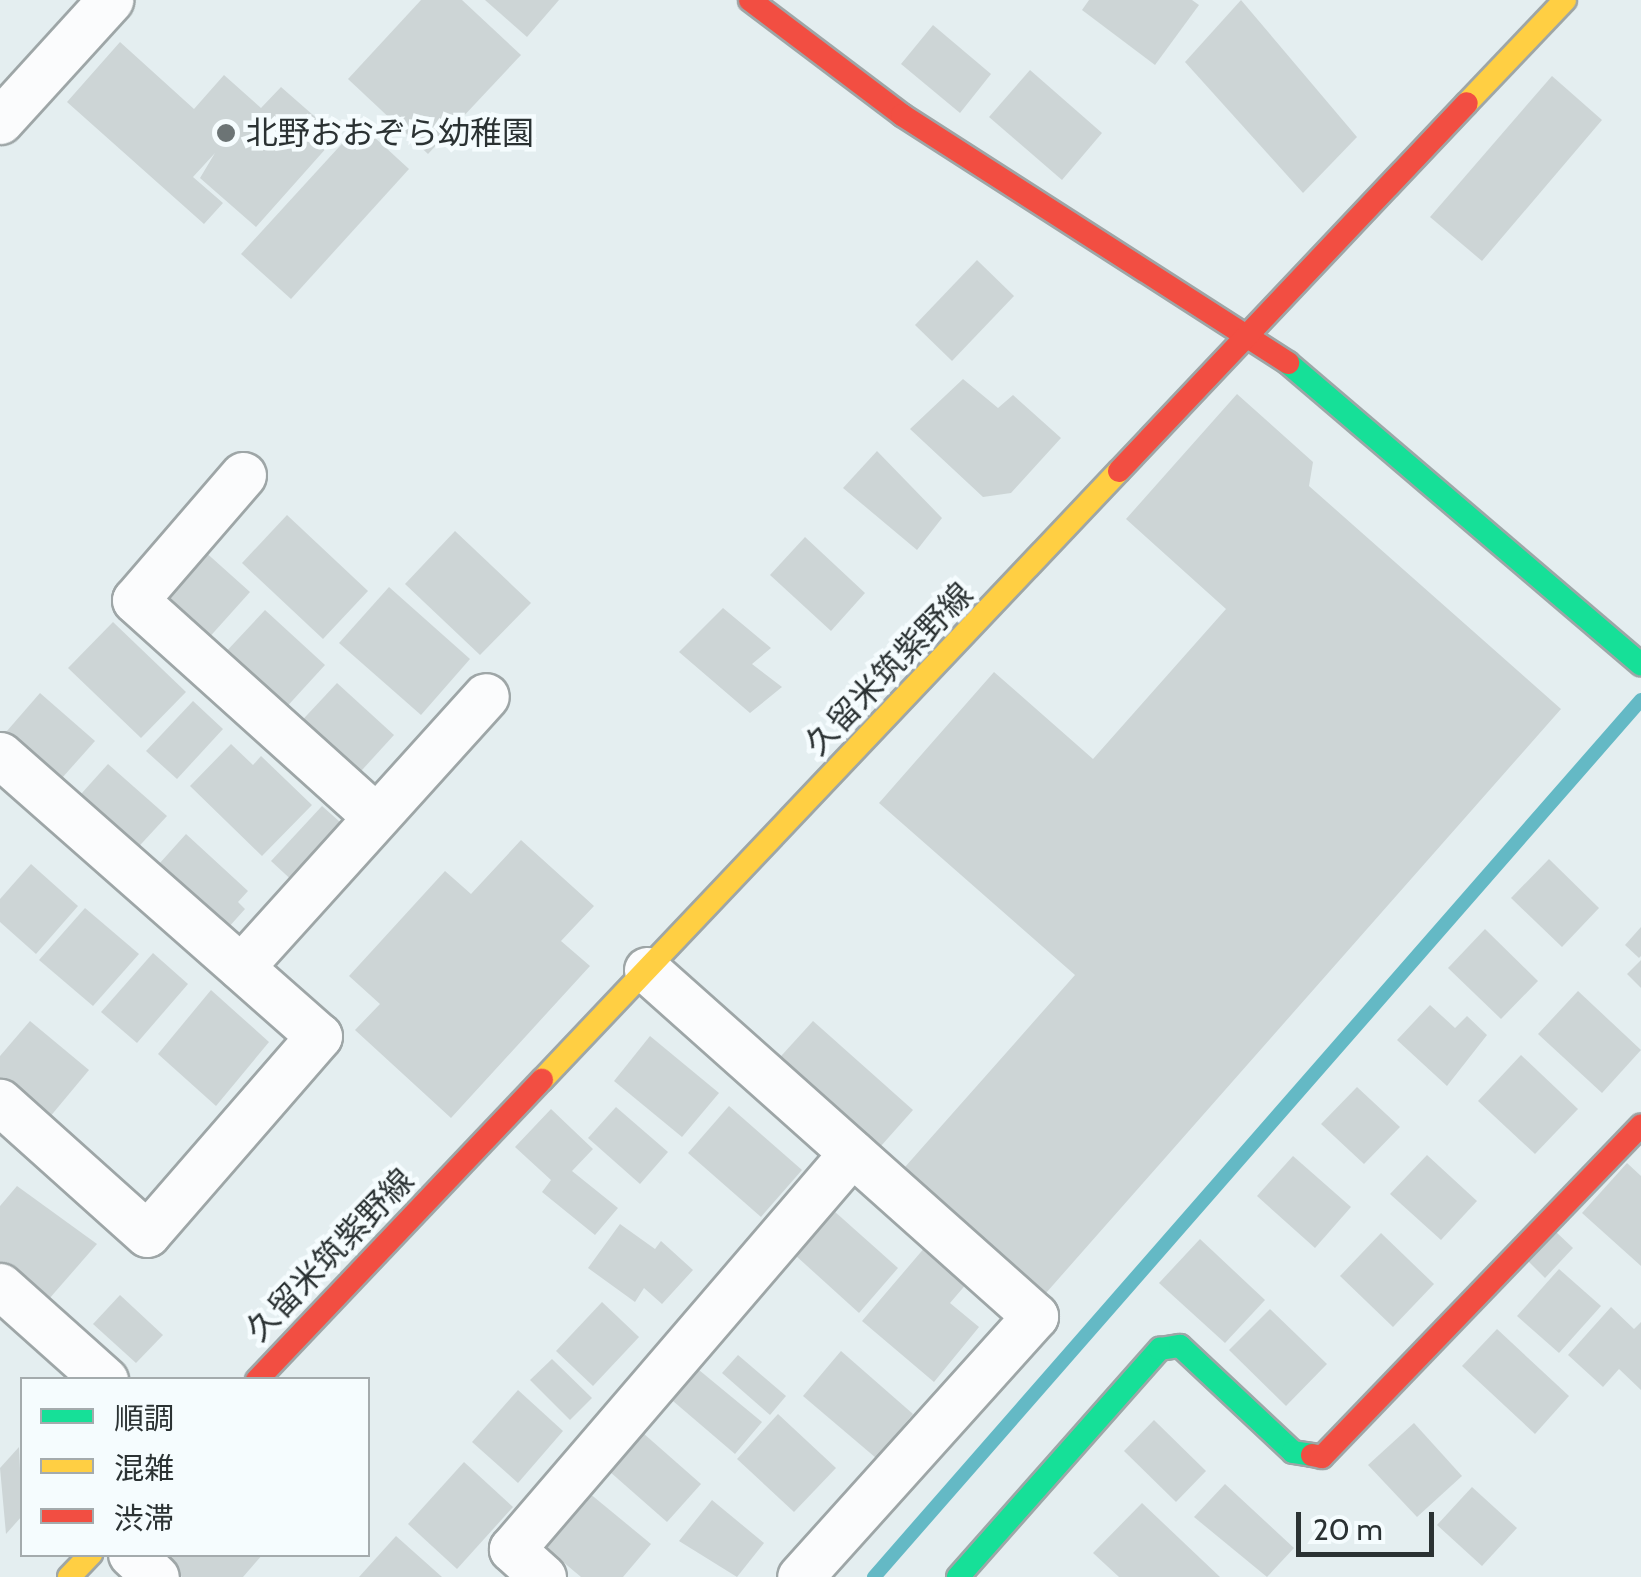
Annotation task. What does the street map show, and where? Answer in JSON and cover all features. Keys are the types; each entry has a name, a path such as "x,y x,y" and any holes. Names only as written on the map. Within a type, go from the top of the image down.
{"street":[{"path":"0,121 110,0"},
{"path":"750,0 902,115 1254,334 1641,664"},
{"name":"久留米筑紫野線","path":"260,1377 1254,334 1566,0"},
{"path":"243,475 135,600 376,817"},
{"path":"241,967 486,696"},
{"path":"0,755 319,1036 147,1234 0,1102"},
{"path":"647,970 1035,1316 800,1577"},
{"path":"958,1577 1160,1349 1180,1346 1293,1452 1322,1458 1641,1126"},
{"path":"543,1577 512,1549 852,1153"},
{"path":"0,1286 102,1377"},
{"path":"69,1577 87,1557"},
{"path":"134,1557 156,1577"}],"building":[{"path":"421,0 462,0 521,55 428,154 348,79"},
{"path":"485,0 559,0 527,37"},
{"path":"1089,0 1192,0 1199,5 1155,65 1082,10"},
{"path":"1241,0 1357,137 1303,193 1185,62"},
{"path":"933,25 991,74 960,113 901,64"},
{"path":"120,42 194,109 224,75 261,108 281,87 337,136 256,227 200,178 215,153 193,177 223,203 204,224 67,102"},
{"path":"1030,70 1102,133 1062,180 989,117"},
{"path":"1552,76 1602,120 1482,261 1430,217"},
{"path":"360,124 409,169 291,299 241,254"},
{"path":"977,260 1014,296 952,361 915,325"},
{"path":"963,379 998,408 1013,395 1061,438 1011,493 983,497 910,429"},
{"path":"1237,394 1313,462 1309,486 1561,709 1046,1293 905,1167 1075,975 879,803 994,672 1093,759 1226,609 1126,519"},
{"path":"877,451 942,518 917,550 843,488"},
{"path":"287,515 368,591 323,639 242,563"},
{"path":"455,531 531,603 480,655 405,584"},
{"path":"805,537 865,593 831,631 770,575"},
{"path":"193,541 250,592 206,641 150,589"},
{"path":"389,587 470,659 421,715 339,643"},
{"path":"723,608 771,648 752,664 782,687 750,713 679,652"},
{"path":"265,610 325,665 282,712 222,656"},
{"path":"113,622 186,692 141,738 68,668"},
{"path":"337,683 394,735 352,781 294,729"},
{"path":"40,693 95,741 54,787 0,739"},
{"path":"193,701 223,729 177,779 146,751"},
{"path":"231,744 253,765 261,756 312,805 262,856 190,786"},
{"path":"108,764 167,816 131,855 73,803"},
{"path":"322,806 349,830 297,885 271,861"},
{"path":"186,834 248,891 238,902 245,909 219,938 150,874"},
{"path":"521,840 594,906 561,941 590,966 451,1118 355,1030 380,1004 349,976 445,871 471,894"},
{"path":"1549,859 1599,908 1562,947 1511,898"},
{"path":"31,864 78,906 36,954 0,922 0,899"},
{"path":"85,908 139,954 93,1006 39,960"},
{"path":"1641,927 1641,956 1639,958 1625,945"},
{"path":"1485,929 1538,981 1501,1019 1448,968"},
{"path":"153,953 188,984 137,1043 101,1012"},
{"path":"1641,960 1641,988 1627,974"},
{"path":"211,990 269,1042 216,1106 158,1054"},
{"path":"1578,991 1641,1050 1602,1093 1538,1034"},
{"path":"1430,1005 1455,1028 1467,1016 1487,1035 1447,1086 1397,1040"},
{"path":"30,1021 89,1070 44,1124 0,1087 0,1056"},
{"path":"813,1021 913,1110 873,1155 772,1066"},
{"path":"650,1036 719,1093 682,1137 614,1081"},
{"path":"1521,1055 1578,1109 1535,1154 1478,1101"},
{"path":"1357,1087 1400,1127 1364,1164 1321,1124"},
{"path":"729,1106 802,1170 761,1217 688,1153"},
{"path":"616,1107 668,1152 640,1184 588,1138"},
{"path":"551,1109 593,1149 572,1171 618,1208 595,1235 542,1192 551,1180 515,1147"},
{"path":"1427,1155 1477,1201 1441,1240 1390,1194"},
{"path":"1293,1156 1351,1207 1315,1248 1257,1196"},
{"path":"1627,1163 1641,1176 1641,1266 1582,1213"},
{"path":"17,1186 97,1244 42,1307 0,1270 0,1206"},
{"path":"834,1211 898,1268 859,1313 795,1255"},
{"path":"620,1224 655,1249 661,1241 693,1270 662,1304 644,1288 635,1302 588,1268"},
{"path":"1555,1231 1573,1248 1545,1278 1527,1260"},
{"path":"1381,1233 1434,1284 1393,1327 1340,1276"},
{"path":"1200,1239 1265,1300 1225,1343 1159,1283"},
{"path":"926,1246 968,1282 950,1303 979,1327 934,1382 862,1321"},
{"path":"1559,1269 1601,1306 1559,1353 1517,1316"},
{"path":"120,1295 163,1335 136,1363 93,1324"},
{"path":"602,1302 639,1337 593,1386 556,1351"},
{"path":"1611,1307 1634,1329 1641,1322 1641,1390 1619,1369 1603,1387 1568,1355"},
{"path":"1270,1309 1327,1364 1286,1406 1229,1350"},
{"path":"1497,1329 1569,1396 1535,1434 1462,1366"},
{"path":"841,1351 913,1414 876,1458 803,1396"},
{"path":"738,1355 786,1396 770,1415 722,1373"},
{"path":"552,1359 592,1398 570,1420 530,1380"},
{"path":"699,1370 762,1422 735,1454 673,1401"},
{"path":"518,1390 563,1431 518,1483 472,1442"},
{"path":"778,1414 836,1468 794,1512 737,1459"},
{"path":"1154,1420 1206,1471 1176,1502 1124,1451"},
{"path":"1414,1423 1462,1476 1417,1517 1368,1465"},
{"path":"635,1426 701,1484 667,1522 601,1464"},
{"path":"19,1447 20,1518 6,1534 0,1468"},
{"path":"464,1462 513,1507 457,1569 408,1524"},
{"path":"1225,1484 1294,1548 1267,1577 1194,1517"},
{"path":"1472,1487 1517,1528 1482,1566 1437,1525"},
{"path":"583,1488 651,1544 623,1577 581,1577 538,1541"},
{"path":"712,1500 764,1543 737,1577 679,1541"},
{"path":"1142,1503 1220,1577 1119,1577 1093,1553"},
{"path":"396,1536 442,1577 359,1577"},
{"path":"160,1557 260,1557 243,1577 182,1577"}],"waterway":[{"path":"874,1577 1641,700"}],"traffic: fast":[{"path":"1288,363 1641,664"},
{"path":"958,1577 1160,1349 1180,1346 1293,1452 1312,1455"}],"traffic: slow":[{"path":"1467,103 1565,0"},
{"path":"542,1080 1119,471"},
{"path":"69,1577 88,1557"}],"traffic: jam":[{"path":"750,0 902,115 1288,363"},
{"path":"1119,471 1467,103"},
{"path":"260,1377 542,1080"},
{"path":"1312,1455 1322,1457 1641,1126"}],"place":[{"name":"北野おおぞら幼稚園","path":"226,133"}]}
